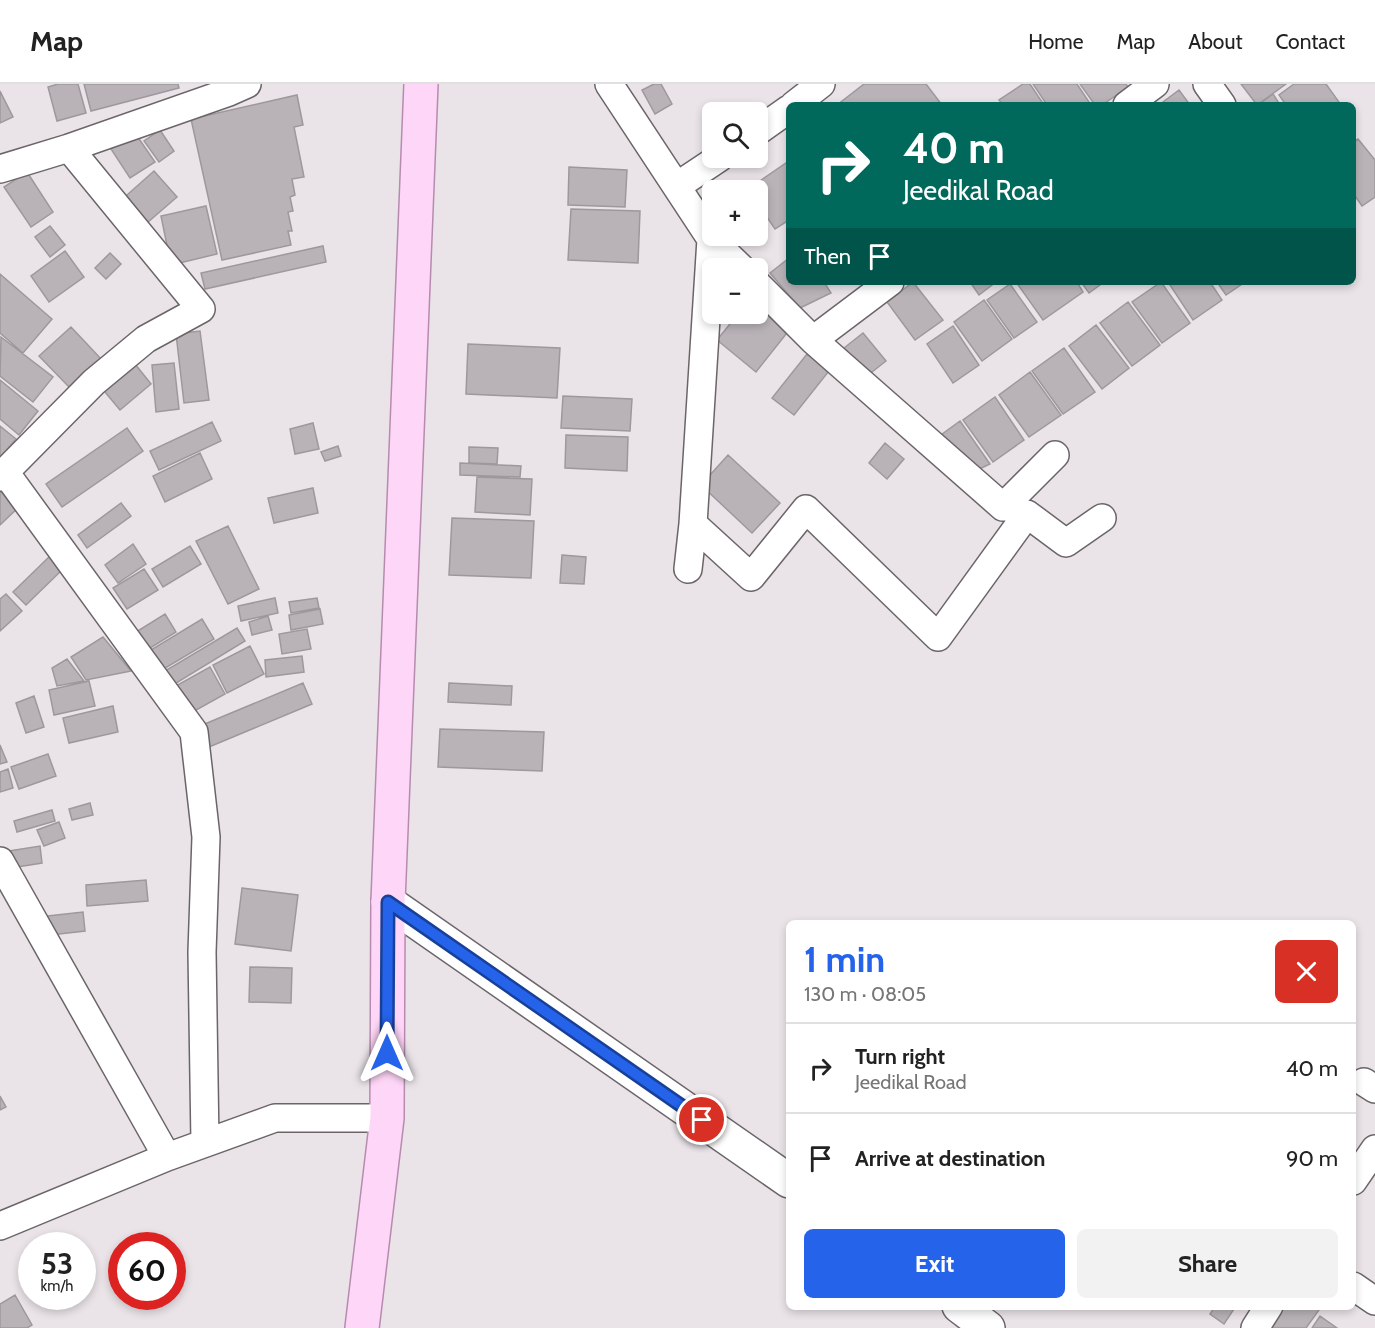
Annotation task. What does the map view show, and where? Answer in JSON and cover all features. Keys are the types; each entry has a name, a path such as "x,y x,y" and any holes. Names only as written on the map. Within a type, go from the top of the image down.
{"main road":[{"path":"362,1328 387,1118 388,902 421,84"}],"street":[{"path":"609,84 702,225"},
{"path":"798,102 820,84"},
{"path":"1131,102 1155,84"},
{"path":"1207,84 1220,102"},
{"path":"0,169 69,148 234,87"},
{"path":"768,125 786,111"},
{"path":"69,148 201,309 146,339 94,382 2,475 194,732 206,837 202,952 205,1143"},
{"path":"677,186 704,168"},
{"path":"688,569 693,524 711,246"},
{"path":"718,246 731,258"},
{"path":"813,340 886,285"},
{"path":"768,295 813,340 1003,507 1055,455"},
{"path":"693,524 751,577 806,509 938,637 1027,514 1066,543 1102,518"},
{"path":"0,861 167,1157"},
{"path":"388,902 786,1179"},
{"path":"0,1226 167,1157 275,1118 387,1118"},
{"path":"1356,1177 1375,1149"},
{"path":"1356,1288 1375,1301"},
{"path":"964,1310 988,1328"},
{"path":"1255,1328 1266,1310"}],"building":[{"path":"58,84 78,84 86,113 57,121 48,87"},
{"path":"84,84 178,84 179,88 91,111"},
{"path":"654,84 661,84 672,104 655,114 642,90"},
{"path":"864,84 926,84 940,102 841,102"},
{"path":"1023,84 1030,84 1042,102 1001,102 999,100"},
{"path":"1033,84 1077,84 1089,102 1045,102"},
{"path":"1080,84 1126,84 1128,87 1106,102 1093,102"},
{"path":"1241,84 1286,84 1261,102 1255,102"},
{"path":"1294,84 1326,84 1339,102 1284,102 1279,95"},
{"path":"1179,90 1188,102 1163,102"},
{"path":"0,91 13,117 0,123"},
{"path":"1273,94 1278,102 1262,102"},
{"path":"297,95 303,125 294,127 304,177 292,179 295,195 290,197 293,211 288,212 292,231 288,231 291,245 222,260 191,119"},
{"path":"160,130 174,151 159,162 144,141"},
{"path":"135,133 155,162 130,178 111,149"},
{"path":"1358,139 1375,160 1375,197 1362,206 1356,197 1356,140"},
{"path":"786,163 786,222 775,229 768,219 768,180 761,180"},
{"path":"569,167 627,170 625,207 568,205"},
{"path":"154,171 177,197 140,229 118,203"},
{"path":"27,172 53,212 31,227 4,187"},
{"path":"206,206 217,254 171,265 161,216"},
{"path":"571,209 640,211 638,263 568,260"},
{"path":"50,226 65,245 50,257 35,237"},
{"path":"323,246 326,262 205,289 201,273"},
{"path":"65,251 84,277 49,302 31,276"},
{"path":"110,253 121,264 106,279 95,268"},
{"path":"786,260 786,285 826,285 831,293 800,308 770,273"},
{"path":"0,274 52,319 23,353 0,333"},
{"path":"909,285 915,285 943,320 915,340 887,302"},
{"path":"972,285 992,285 979,295"},
{"path":"1011,285 1037,322 1014,338 987,300"},
{"path":"1018,285 1079,285 1083,292 1043,320"},
{"path":"1083,285 1100,285 1089,293"},
{"path":"1157,285 1163,285 1190,323 1162,343 1132,302"},
{"path":"1170,285 1212,285 1222,300 1193,320"},
{"path":"1219,285 1241,285 1226,295"},
{"path":"984,300 1012,339 982,361 954,322"},
{"path":"1128,302 1160,345 1132,366 1100,323"},
{"path":"768,311 790,329 756,372 717,340 730,324 768,324"},
{"path":"1096,325 1129,368 1102,389 1069,346"},
{"path":"953,326 979,365 953,383 927,344"},
{"path":"71,327 102,360 71,389 39,356"},
{"path":"200,331 209,400 184,403 176,334"},
{"path":"863,333 886,361 867,376 844,348"},
{"path":"1,337 53,377 33,402 0,376"},
{"path":"468,344 560,348 557,398 466,394"},
{"path":"1064,348 1095,392 1063,414 1032,371"},
{"path":"807,354 829,371 794,415 772,398"},
{"path":"131,359 151,384 120,410 100,386"},
{"path":"174,363 179,409 156,412 152,365"},
{"path":"1030,372 1061,415 1029,437 999,395"},
{"path":"0,380 38,411 19,435 0,419"},
{"path":"563,396 632,399 630,431 561,428"},
{"path":"995,397 1024,440 993,462 963,420"},
{"path":"960,421 990,464 971,473 941,435"},
{"path":"212,422 221,441 159,470 150,451"},
{"path":"313,423 319,449 295,454 290,429"},
{"path":"0,426 16,439 0,458"},
{"path":"127,428 143,451 62,507 46,484"},
{"path":"566,435 628,437 627,471 565,468"},
{"path":"885,443 904,459 887,479 869,463"},
{"path":"338,446 341,456 325,461 321,452"},
{"path":"469,447 498,448 497,464 469,463"},
{"path":"200,453 212,479 165,502 153,476"},
{"path":"728,455 780,503 752,533 701,485"},
{"path":"460,463 521,466 520,477 460,475"},
{"path":"477,477 532,479 530,515 475,512"},
{"path":"6,487 22,504 0,525 0,493"},
{"path":"313,488 318,513 274,523 268,498"},
{"path":"121,503 131,516 87,548 78,535"},
{"path":"452,518 534,521 531,578 449,575"},
{"path":"228,526 259,589 228,604 196,541"},
{"path":"133,544 146,564 118,583 105,565"},
{"path":"190,546 201,564 163,587 152,569"},
{"path":"51,555 64,568 26,605 13,592"},
{"path":"562,555 586,557 584,584 560,583"},
{"path":"144,569 158,590 127,609 113,588"},
{"path":"6,594 22,611 0,631 0,599"},
{"path":"275,598 278,613 241,621 238,606"},
{"path":"317,598 319,608 291,613 289,602"},
{"path":"320,609 323,624 291,630 289,615"},
{"path":"165,614 176,632 147,650 136,632"},
{"path":"268,616 272,630 252,635 249,622"},
{"path":"202,619 214,639 157,673 146,653"},
{"path":"237,628 245,641 173,685 165,671"},
{"path":"307,629 311,649 282,654 279,634"},
{"path":"103,637 131,671 86,680 71,657"},
{"path":"250,646 264,674 227,693 213,665"},
{"path":"302,656 304,672 266,677 265,660"},
{"path":"67,659 84,681 57,686 52,668"},
{"path":"210,667 225,694 180,719 165,692"},
{"path":"89,681 95,706 54,715 49,690"},
{"path":"303,683 312,704 209,747 200,726"},
{"path":"449,683 512,686 511,705 448,702"},
{"path":"34,696 44,727 26,733 16,703"},
{"path":"113,706 118,732 69,743 63,718"},
{"path":"440,729 544,732 542,771 438,767"},
{"path":"0,745 7,762 0,764"},
{"path":"48,754 56,776 19,789 11,767"},
{"path":"8,769 13,788 0,792 0,772"},
{"path":"90,803 93,815 72,820 69,809"},
{"path":"52,810 55,821 17,832 14,821"},
{"path":"59,822 65,838 44,846 37,830"},
{"path":"40,846 42,863 5,869 3,852"},
{"path":"146,880 148,901 87,906 86,885"},
{"path":"242,888 298,895 291,951 235,944"},
{"path":"83,912 85,931 42,936 39,917"},
{"path":"250,967 292,968 291,1003 249,1002"},
{"path":"0,1096 6,1107 0,1110"},
{"path":"15,1295 18,1300 18,1310 24,1310 32,1325 27,1328 0,1328 0,1304"},
{"path":"1212,1310 1233,1310 1224,1324 1210,1314"},
{"path":"1279,1310 1319,1310 1306,1328 1267,1328"},
{"path":"1320,1316 1337,1328 1312,1328"}],"route":[{"path":"387,1053 388,902 702,1120"}]}
